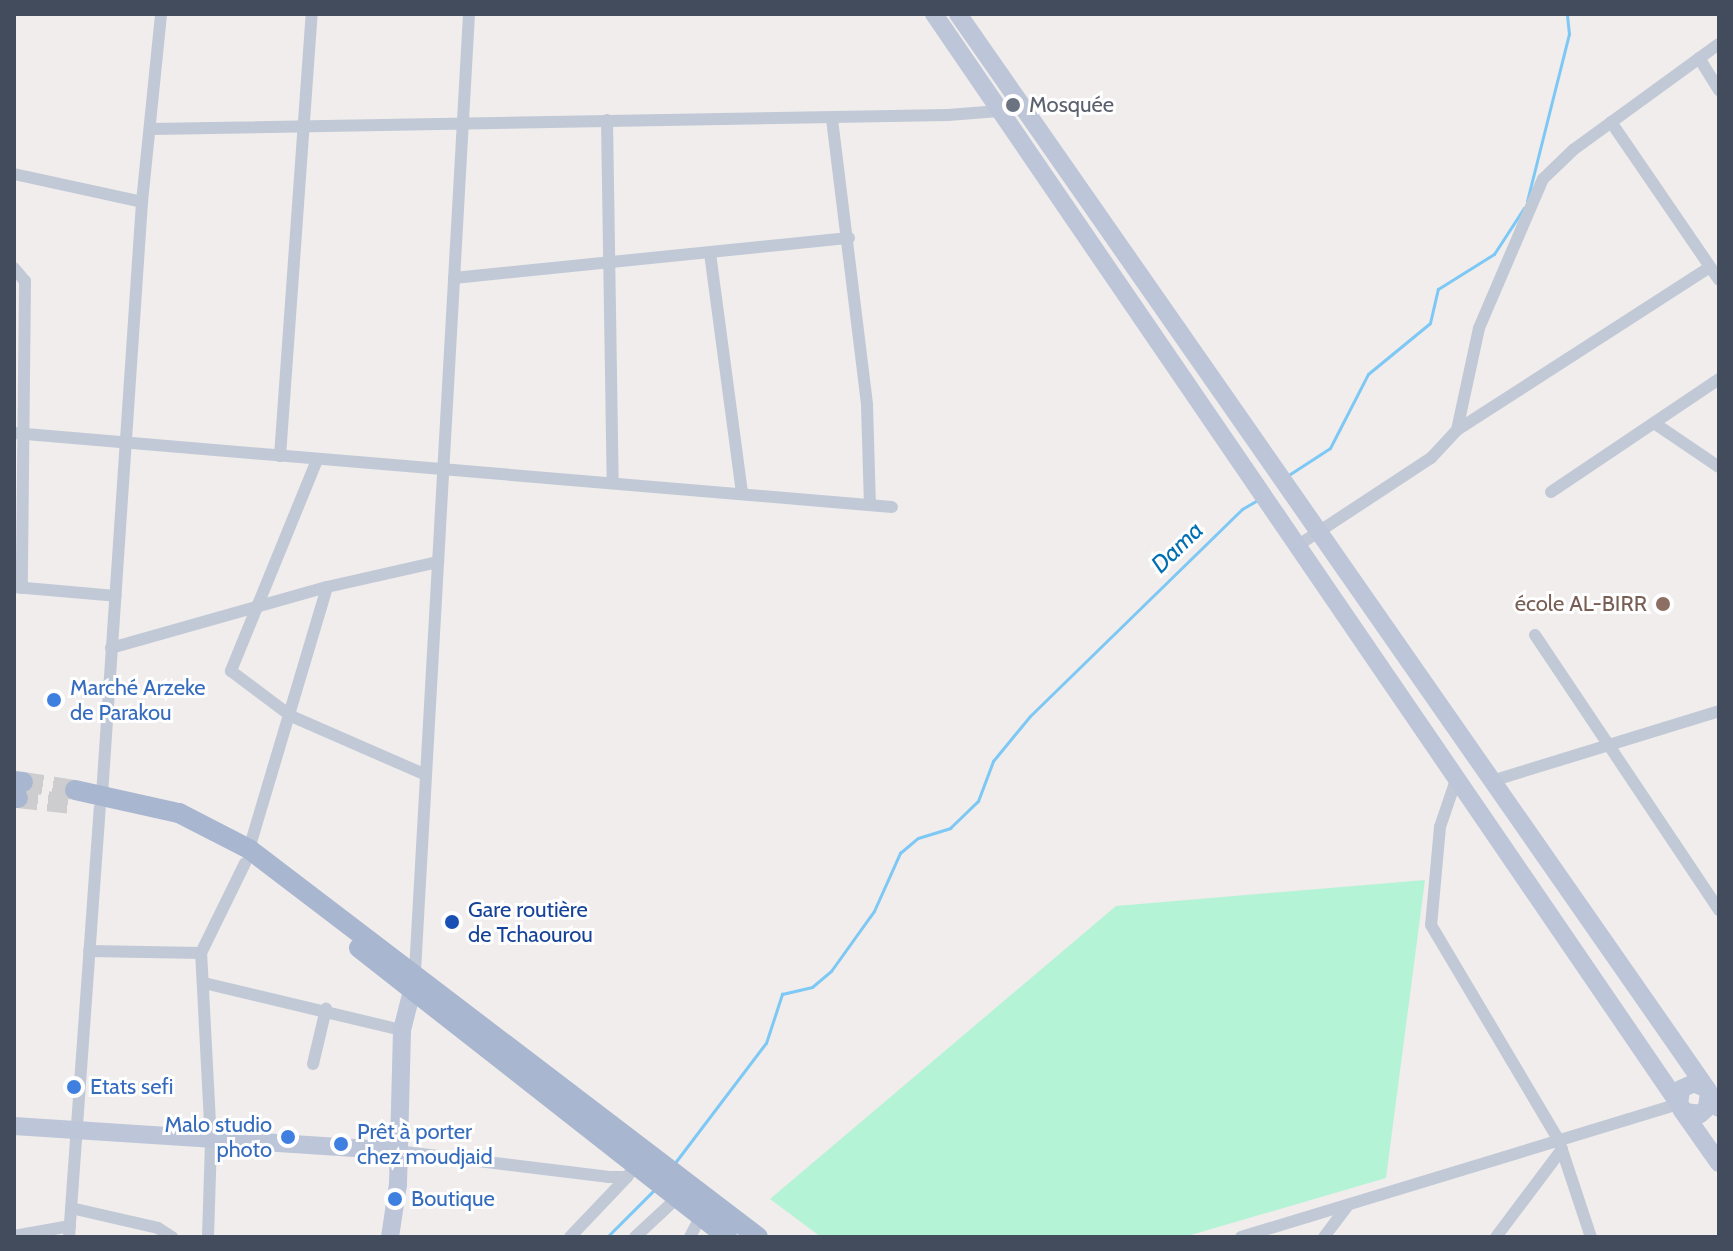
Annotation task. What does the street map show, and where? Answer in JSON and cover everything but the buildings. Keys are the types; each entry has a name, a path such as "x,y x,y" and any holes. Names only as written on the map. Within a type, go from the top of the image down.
{"main road":[{"path":"74,797 101,801 172,824 247,856 415,981 639,1168 758,1237"},
{"path":"671,1188 700,1217 727,1237"}],"street":[{"path":"14,1236 69,1231 142,202 152,129 161,14"},
{"path":"280,456 312,14"},
{"path":"390,1237 402,1030 415,981 469,14"},
{"path":"934,14 1007,105 1273,466 1714,1095"},
{"path":"958,14 1007,105 1253,481 1300,544 1719,1163"},
{"path":"1457,430 1479,328 1543,179 1611,122 1719,44"},
{"path":"1699,58 1719,90"},
{"path":"152,129 832,119 1007,105"},
{"path":"832,119 849,238 867,405 870,505"},
{"path":"607,120 613,483"},
{"path":"1611,122 1719,280"},
{"path":"14,174 142,202"},
{"path":"454,278 607,260 849,238"},
{"path":"710,253 742,493"},
{"path":"1300,544 1431,458 1457,430 1710,267"},
{"path":"14,268 25,281 17,433 18,587 116,596"},
{"path":"1551,492 1719,379"},
{"path":"1654,423 1719,467"},
{"path":"17,433 126,445 443,468 892,507"},
{"path":"317,460 261,604 231,671 291,716 426,775"},
{"path":"111,648 261,604 438,562"},
{"path":"208,1237 211,1142 201,953 247,856 327,587"},
{"path":"1535,635 1719,910"},
{"path":"1495,780 1719,711"},
{"path":"1457,777 1440,827 1431,925 1560,1145 1591,1237"},
{"path":"89,951 201,953"},
{"path":"204,983 326,1009 402,1030"},
{"path":"313,1064 326,1009"},
{"path":"1680,1106 1684,1086 1699,1083 1714,1095"},
{"path":"1241,1237 1560,1145 1680,1106"},
{"path":"14,1126 211,1142 639,1168"},
{"path":"1496,1237 1560,1145"},
{"path":"570,1237 639,1168"},
{"path":"635,1237 671,1188"},
{"path":"1324,1237 1348,1205"},
{"path":"71,1208 158,1228 172,1237"},
{"path":"690,1237 700,1217"}],"green space":[{"path":"1425,880 1386,1178 1184,1237 821,1237 770,1199 1116,906"}],"waterway":[{"name":"Dama","path":"1527,201 1569,34 1567,14"},
{"name":"Dama","path":"1287,476 1330,448 1368,374 1430,323 1438,289 1494,254 1524,208"},
{"name":"Dama","path":"674,1164 766,1043 782,994 812,987 831,971 874,911 900,853 918,838 950,828 978,801 993,761 1030,716 1242,509 1256,501"},
{"path":"607,1237 655,1189"}],"tunnel":[{"path":"23,782 75,790"},
{"path":"18,798 73,804"}],"place":[{"name":"Mosquée","path":"1013,105"},
{"name":"école AL-BIRR","path":"1663,604"},
{"name":"Marché Arzeke de Parakou","path":"54,700"},
{"name":"Gare routière de Tchaourou","path":"452,922"},
{"name":"Etats sefi","path":"74,1087"},
{"name":"Malo studio photo","path":"288,1137"},
{"name":"Prêt à porter chez moudjaid","path":"341,1144"},
{"name":"Boutique","path":"395,1199"}]}
